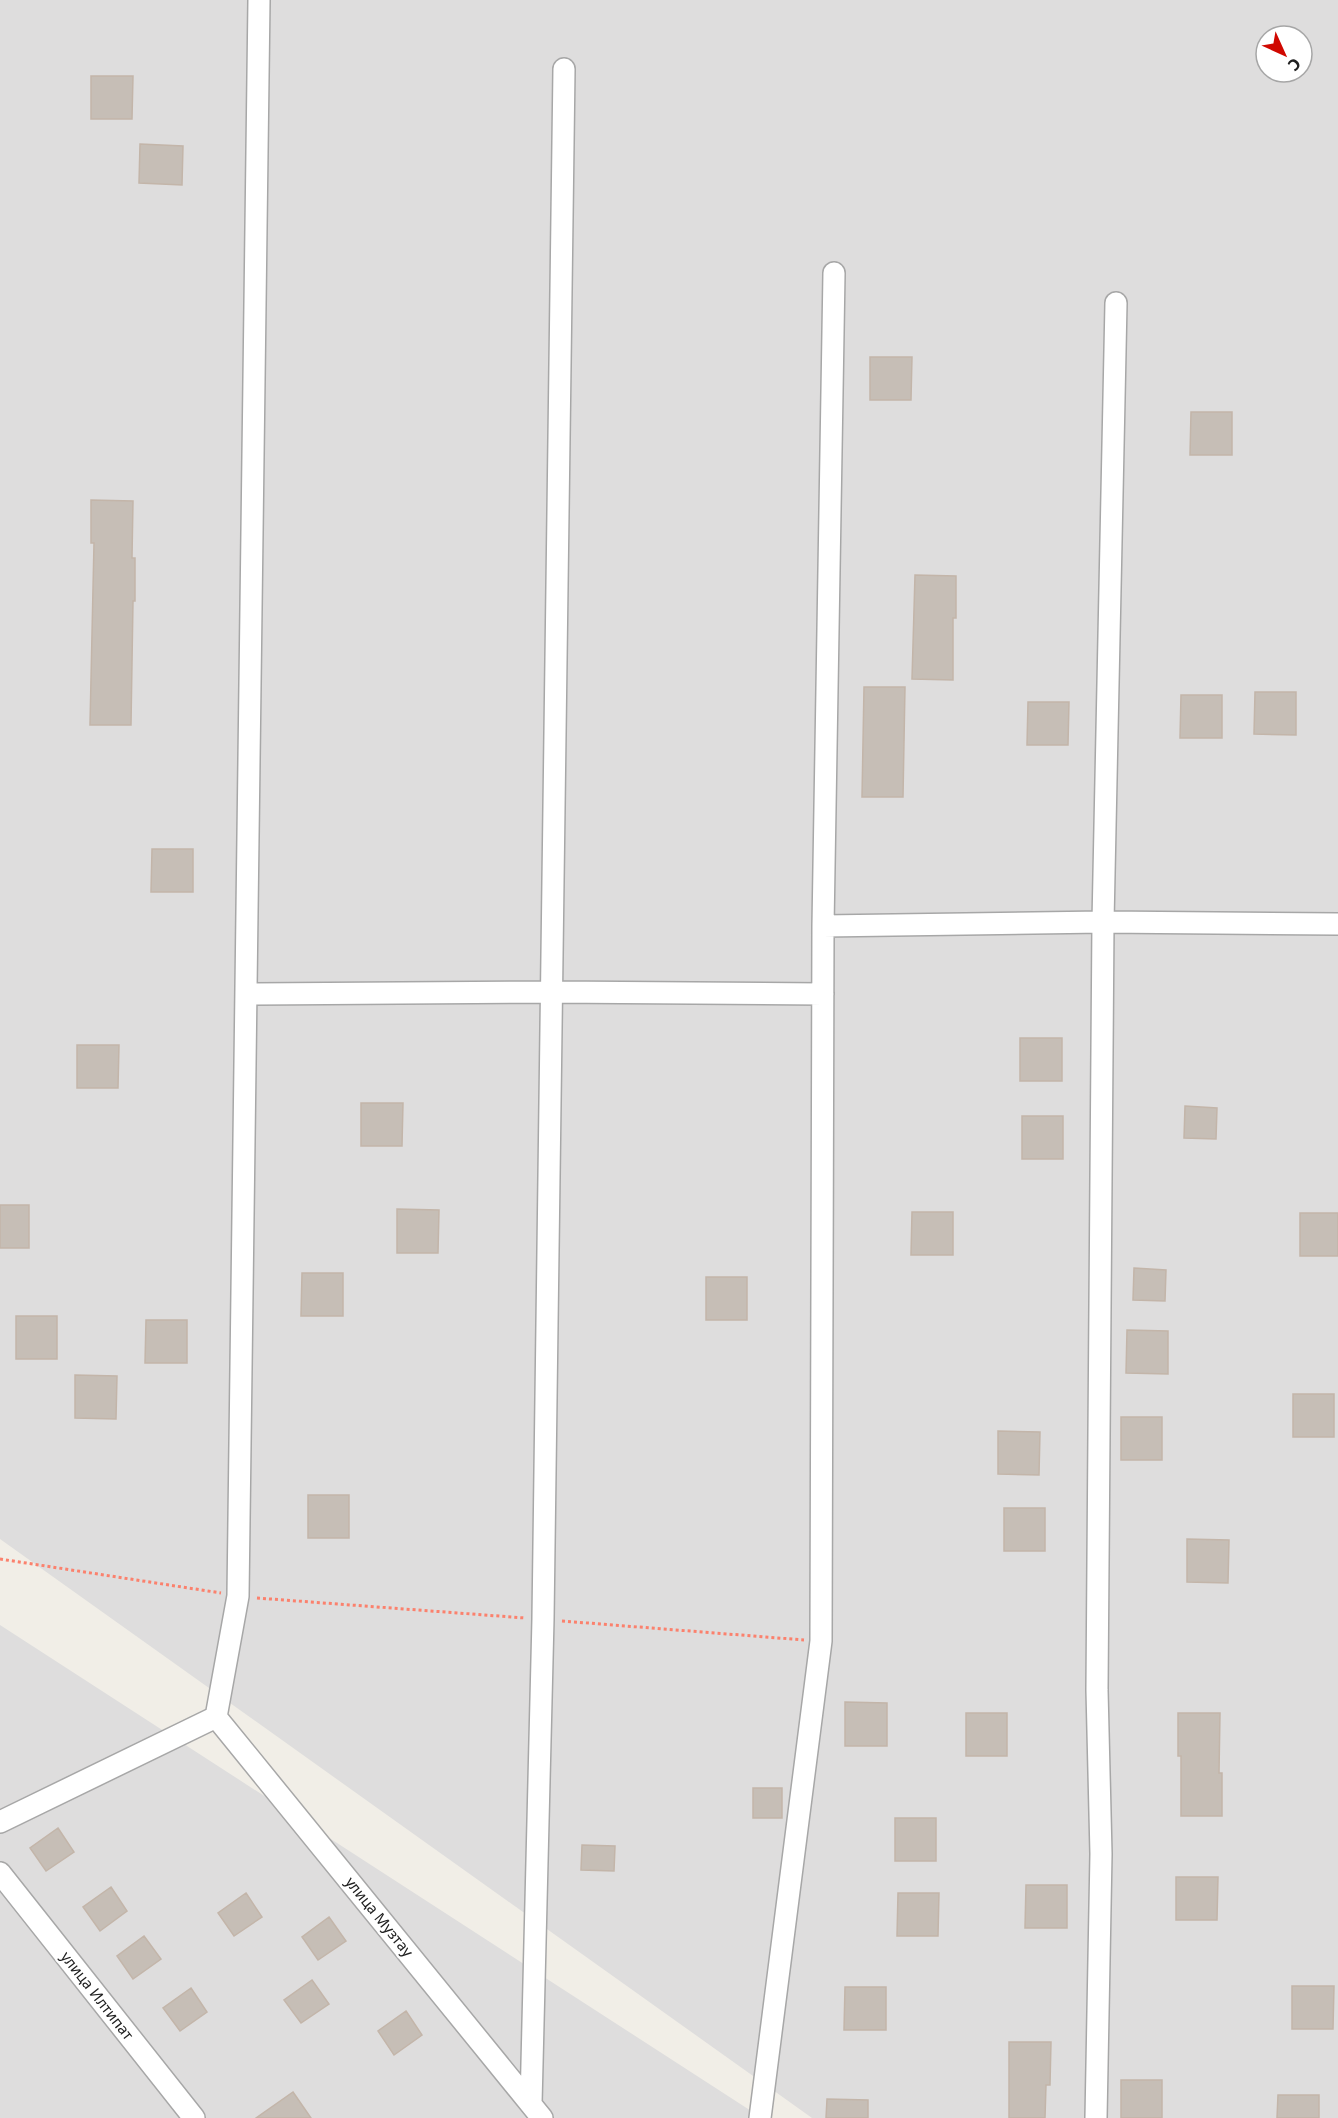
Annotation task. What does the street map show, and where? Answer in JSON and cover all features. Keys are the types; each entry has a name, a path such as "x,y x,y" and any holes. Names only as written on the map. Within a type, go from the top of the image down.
{"street":[{"path":"0,1822 216,1717 238,1596 259,0"},
{"path":"537,2111 564,69"},
{"path":"760,2118 821,1641 823,926 834,273"},
{"path":"1096,2118 1101,1854 1097,1678 1102,922 1116,303"},
{"path":"823,926 1102,922 1338,924"},
{"path":"246,994 551,992 823,994"},
{"name":"улица Музтау","path":"216,1717 537,2111"},
{"name":"улица Илтипат","path":"0,1874 194,2118"}],"path":[{"path":"0,1559 238,1596 821,1641"}],"shaded area":[{"path":"0,0 1338,0 1338,2118 812,2118 0,1539"},
{"path":"0,1625 762,2118 0,2118"}],"building":[{"path":"91,76 133,76 132,119 91,119"},
{"path":"140,144 183,146 182,185 139,183"},
{"path":"870,357 912,357 911,400 870,400"},
{"path":"1191,412 1232,412 1232,455 1190,455"},
{"path":"91,500 133,501 132,558 135,558 135,601 133,601 131,725 90,725 94,543 91,543"},
{"path":"915,575 956,576 953,680 912,679"},
{"path":"864,687 905,687 903,797 862,797"},
{"path":"1255,692 1296,692 1296,735 1254,734"},
{"path":"1181,695 1222,695 1222,738 1180,738"},
{"path":"1028,702 1069,702 1068,745 1027,745"},
{"path":"152,849 193,849 193,892 151,892"},
{"path":"1020,1038 1062,1038 1062,1081 1020,1081"},
{"path":"77,1045 119,1045 118,1088 77,1088"},
{"path":"361,1103 403,1103 402,1146 361,1146"},
{"path":"1185,1106 1217,1108 1216,1139 1184,1138"},
{"path":"1022,1116 1063,1116 1063,1159 1022,1159"},
{"path":"0,1205 29,1205 29,1248 0,1248"},
{"path":"397,1209 439,1210 438,1253 397,1253"},
{"path":"912,1212 953,1212 953,1255 911,1255"},
{"path":"1300,1213 1338,1213 1338,1256 1300,1256"},
{"path":"1134,1268 1166,1270 1165,1301 1133,1300"},
{"path":"302,1273 343,1273 343,1316 301,1316"},
{"path":"706,1277 747,1277 747,1320 706,1320"},
{"path":"16,1316 57,1316 57,1359 16,1359"},
{"path":"146,1320 187,1320 187,1363 145,1363"},
{"path":"1127,1330 1168,1331 1168,1374 1126,1373"},
{"path":"75,1375 117,1376 116,1419 75,1418"},
{"path":"1293,1394 1334,1394 1334,1437 1293,1437"},
{"path":"1121,1417 1162,1417 1162,1460 1121,1460"},
{"path":"998,1431 1040,1432 1039,1475 998,1474"},
{"path":"308,1495 349,1495 349,1538 308,1538"},
{"path":"1004,1508 1045,1508 1045,1551 1004,1551"},
{"path":"1187,1539 1229,1540 1228,1583 1187,1582"},
{"path":"845,1702 887,1703 887,1746 845,1746"},
{"path":"966,1713 1007,1713 1007,1756 966,1756"},
{"path":"1178,1713 1220,1713 1219,1773 1222,1773 1222,1816 1181,1816"},
{"path":"753,1788 782,1788 782,1818 753,1818"},
{"path":"895,1818 936,1818 936,1861 895,1861"},
{"path":"58,1828 74,1852 46,1871 30,1848"},
{"path":"582,1845 615,1846 614,1871 581,1870"},
{"path":"1176,1877 1218,1877 1217,1920 1176,1920"},
{"path":"1026,1885 1067,1885 1067,1928 1025,1928"},
{"path":"111,1887 127,1911 100,1931 83,1907"},
{"path":"246,1893 262,1917 234,1936 218,1913"},
{"path":"898,1893 939,1893 938,1936 897,1936"},
{"path":"329,1917 346,1941 318,1960 302,1937"},
{"path":"144,1936 161,1959 133,1979 117,1956"},
{"path":"312,1980 329,2004 301,2023 284,2000"},
{"path":"1292,1986 1334,1986 1333,2029 1292,2029"},
{"path":"845,1987 886,1987 886,2030 844,2030"},
{"path":"191,1988 207,2012 180,2031 163,2008"},
{"path":"406,2011 422,2035 394,2055 378,2031"},
{"path":"1009,2042 1051,2042 1050,2085 1046,2085 1045,2118 1009,2118"},
{"path":"1121,2080 1162,2080 1162,2118 1121,2118"},
{"path":"293,2092 311,2118 256,2118"},
{"path":"1278,2095 1319,2095 1319,2118 1277,2118"},
{"path":"827,2099 868,2100 868,2118 826,2118"}]}
